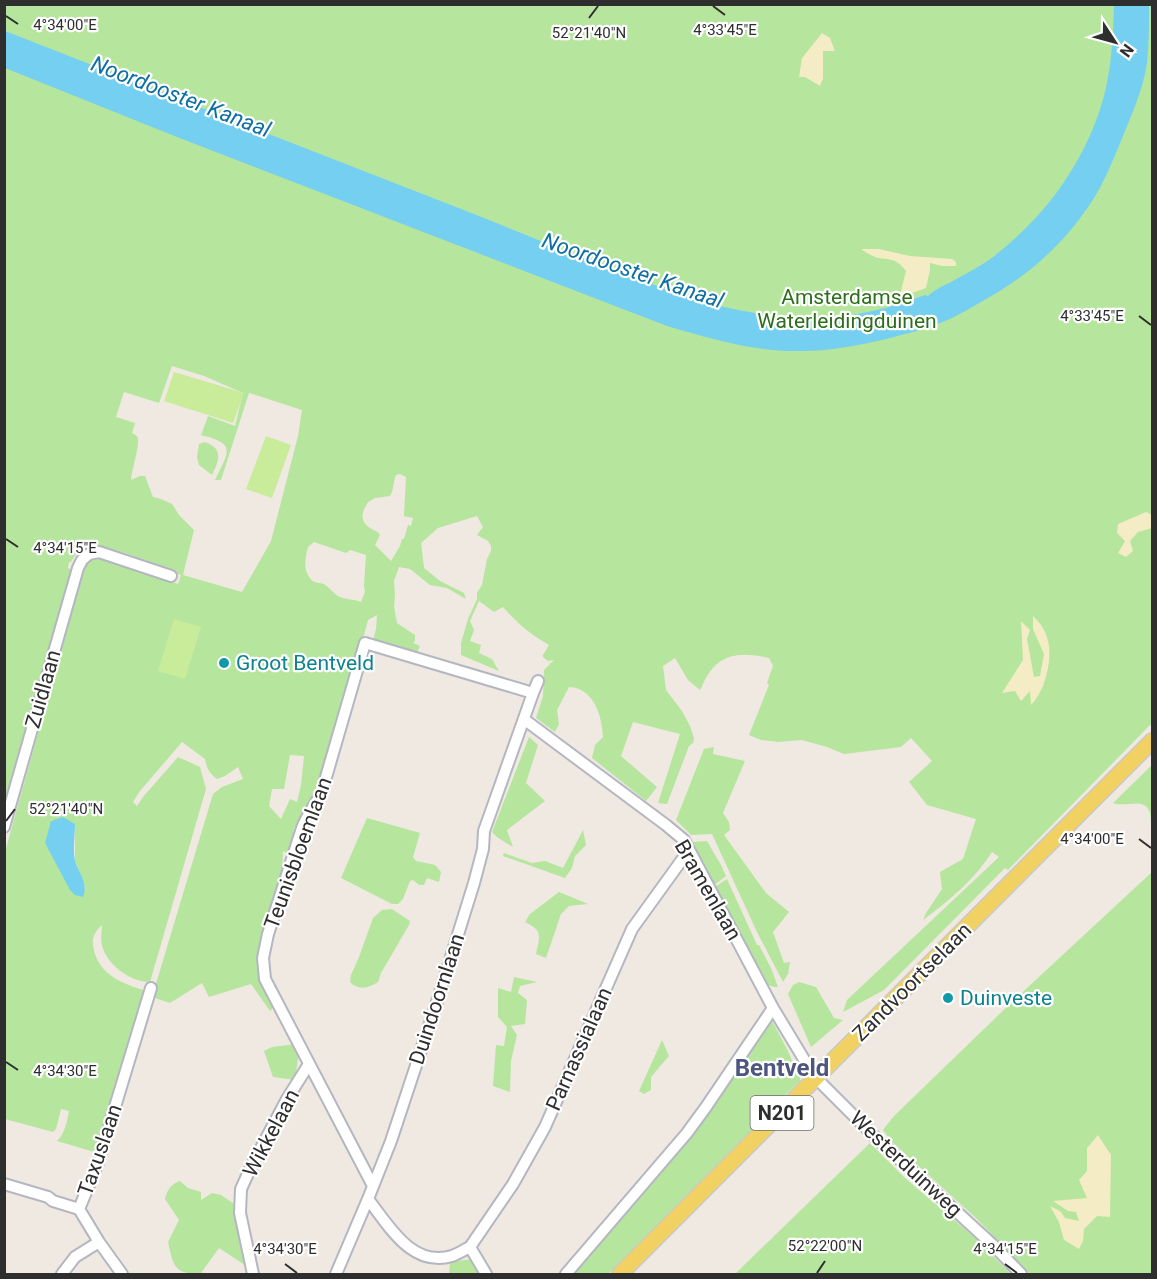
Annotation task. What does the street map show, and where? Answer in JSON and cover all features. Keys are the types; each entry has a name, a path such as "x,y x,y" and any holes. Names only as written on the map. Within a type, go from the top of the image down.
{"main road":[{"name":"Zandvoortselaan","path":"620,1275 1152,741"}],"street":[{"name":"Zuidlaan","path":"4,827 82,560 89,554 99,552 171,576"},
{"name":"Teunisbloemlaan","path":"374,1186 265,979 263,958 268,934 302,828 322,791 365,643 533,693"},
{"name":"Duindoornlaan","path":"336,1275 391,1141 482,855 484,831 538,681"},
{"name":"Bramenlaan","path":"525,720 684,840 773,1008 804,1061 817,1078"},
{"name":"Parnassialaan","path":"470,1247 513,1184 545,1127 632,929 689,850"},
{"name":"Taxuslaan","path":"79,1209 98,1164 151,988"},
{"path":"566,1275 687,1133 773,1008"},
{"name":"Wikkelaan","path":"253,1275 240,1213 241,1189 272,1128 309,1064"},
{"name":"Westerduinweg","path":"817,1078 874,1136 994,1246 1021,1275"},
{"path":"4,1184 79,1209 122,1275"},
{"path":"368,1199 397,1236 415,1252 436,1258 452,1256 470,1247 486,1275"},
{"path":"62,1275 75,1257 99,1242"}],"green space":[{"name":"Amsterdamse Waterleidingduinen","path":"4,5 1152,5 1152,723 1008,870 1005,868 884,990 843,1012 847,1000 999,857 992,852 961,889 923,920 942,889 940,872 963,859 976,819 927,805 909,782 932,761 911,738 901,747 844,754 802,740 778,742 761,740 749,735 769,685 767,683 773,666 769,658 752,655 729,657 715,666 700,690 688,680 675,658 663,666 666,690 690,726 694,738 693,743 689,746 667,804 658,803 680,734 633,722 621,756 657,787 646,801 592,758 595,745 603,737 595,704 585,692 569,687 557,710 559,724 555,732 536,718 543,696 544,670 554,660 548,661 543,657 549,645 524,628 503,607 494,612 479,601 470,621 474,630 470,641 481,645 479,653 492,659 499,671 461,655 461,643 477,599 477,593 482,585 487,559 491,551 488,541 477,535 483,527 477,516 438,528 421,543 424,568 440,581 464,593 466,599 447,588 430,585 410,569 399,567 394,581 397,623 415,635 413,643 420,646 417,653 373,640 377,615 368,620 319,781 294,828 289,855 283,851 282,880 261,952 274,1007 270,1011 251,984 209,997 202,983 170,1003 152,997 213,794 222,787 243,779 238,767 217,779 206,765 205,759 182,742 133,802 137,806 178,757 200,767 206,789 150,982 127,975 108,959 101,942 102,925 93,938 97,959 107,972 130,986 147,991 98,1153 57,1141 64,1131 69,1111 61,1109 56,1129 53,1132 5,1119 5,852 86,561 99,557 178,584 181,575 104,547 83,548 69,562 68,568 72,570 5,810","holes":["172,366 204,376 243,393 235,426 208,416 201,435 221,442 227,450 215,480 221,480 249,393 302,410 298,436 271,541 242,592 183,575 194,530 172,504 153,497 145,476 131,480 138,439 132,433 135,423 116,417 124,392 159,403","396,475 406,477 404,516 413,518 411,526 408,525 404,539 391,561 375,545 380,535 365,524 363,512 368,502 375,498 390,496","314,542 346,553 350,550 366,555 365,592 361,602 336,595 324,584 314,582 310,578 305,566 308,547","290,755 304,756 297,802 290,799 281,819 269,806 272,789 284,789","51,820 75,824 75,861 86,891"]},
{"path":"174,372 244,393 233,423 164,401"},
{"path":"266,436 291,445 272,498 246,489"},
{"path":"205,442 215,448 218,456 212,475 199,465 197,457 199,444"},
{"path":"174,619 201,627 185,679 158,671"},
{"path":"529,737 538,745 526,783 545,801 507,830 513,847 492,832"},
{"path":"714,747 713,754 745,761 723,813 729,822 730,830 724,835 766,893 789,912 773,932 784,963 790,962 788,974 783,982 757,932 712,834 691,835 676,820 704,749"},
{"path":"1152,765 1152,829 1150,813 1144,805 1113,803"},
{"path":"367,818 420,833 413,857 416,861 435,865 441,872 439,882 427,878 424,885 419,885 413,880 410,881 403,899 398,904 392,904 341,878"},
{"path":"583,830 586,845 575,856 572,868 565,878 503,856 504,853 532,863 545,861 563,868"},
{"path":"707,841 726,876 713,886 691,842"},
{"path":"1152,872 1152,1274 1030,1274 976,1218 891,1141 883,1130 894,1116 1013,1001"},
{"path":"727,879 778,987 765,984 715,887"},
{"path":"559,892 588,904 569,906 561,914 546,958 536,954 539,934 535,928 525,922 530,914"},
{"path":"392,909 410,921 409,925 378,982 367,987 356,987 350,982 351,975 373,918 382,910"},
{"path":"514,977 537,982 520,986 518,993 527,1000 525,1024 511,1026 517,1035 511,1061 510,1092 493,1086 496,1045 504,1046 507,1027 498,1017 498,988 511,992"},
{"path":"799,982 816,987 834,1018 843,1020 811,1047 788,994 793,985"},
{"path":"772,1021 795,1068 800,1067 800,1081 786,1094 773,1113 653,1234 608,1274 571,1274"},
{"path":"662,1040 669,1056 651,1077 651,1090 644,1094 639,1091"},
{"path":"296,1044 299,1051 295,1080 273,1077 264,1051 272,1047"},
{"path":"870,1143 905,1178 975,1238 1011,1274 735,1274"},
{"path":"180,1181 188,1188 201,1192 201,1200 212,1193 221,1195 236,1205 248,1267 219,1248 201,1273 185,1273 176,1267 168,1242 179,1220 165,1199 170,1188"},
{"path":"473,1259 482,1274 449,1274 450,1262"}],"sand":[{"path":"822,33 830,38 835,51 823,51 823,79 820,86 805,77 799,77 802,58"},
{"path":"861,249 879,249 910,256 952,259 956,262 956,266 930,263 926,288 900,295 906,271 902,266 892,260 875,257"},
{"path":"1146,512 1152,515 1152,528 1138,532 1130,541 1133,551 1126,557 1118,553 1125,541 1117,533 1118,524"},
{"path":"1033,616 1045,631 1049,658 1043,686 1031,705 1030,691 1021,701 1015,691 1002,693 1023,660 1021,621 1030,630 1027,639 1034,677 1040,676 1044,654 1033,629"},
{"path":"1098,1135 1111,1155 1110,1217 1097,1216 1084,1229 1083,1241 1079,1249 1064,1240 1059,1222 1050,1206 1060,1211 1065,1218 1079,1221 1076,1212 1068,1211 1053,1201 1087,1198 1079,1180 1087,1171 1087,1148"}],"water":[{"path":"1114,5 1149,5 1147,63 1140,93 1115,155 1094,198 1072,229 1033,268 986,299 950,319 882,340 807,351 746,346 667,326 177,137 5,68 5,31 683,296 753,313 825,317 873,311 928,296 998,253 1044,209 1079,157 1102,104 1112,48"},
{"path":"63,817 75,824 74,855 84,884 83,897 75,895 70,890 45,843 51,821"}],"place":[{"name":"Groot Bentveld","path":"224,663"},
{"name":"Duinveste","path":"948,998"}],"district":[{"name":"Bentveld","path":"782,1068"}],"water label":[{"name":"Noordooster Kanaal","path":"181,96"},
{"name":"Noordooster Kanaal","path":"633,270"}]}
